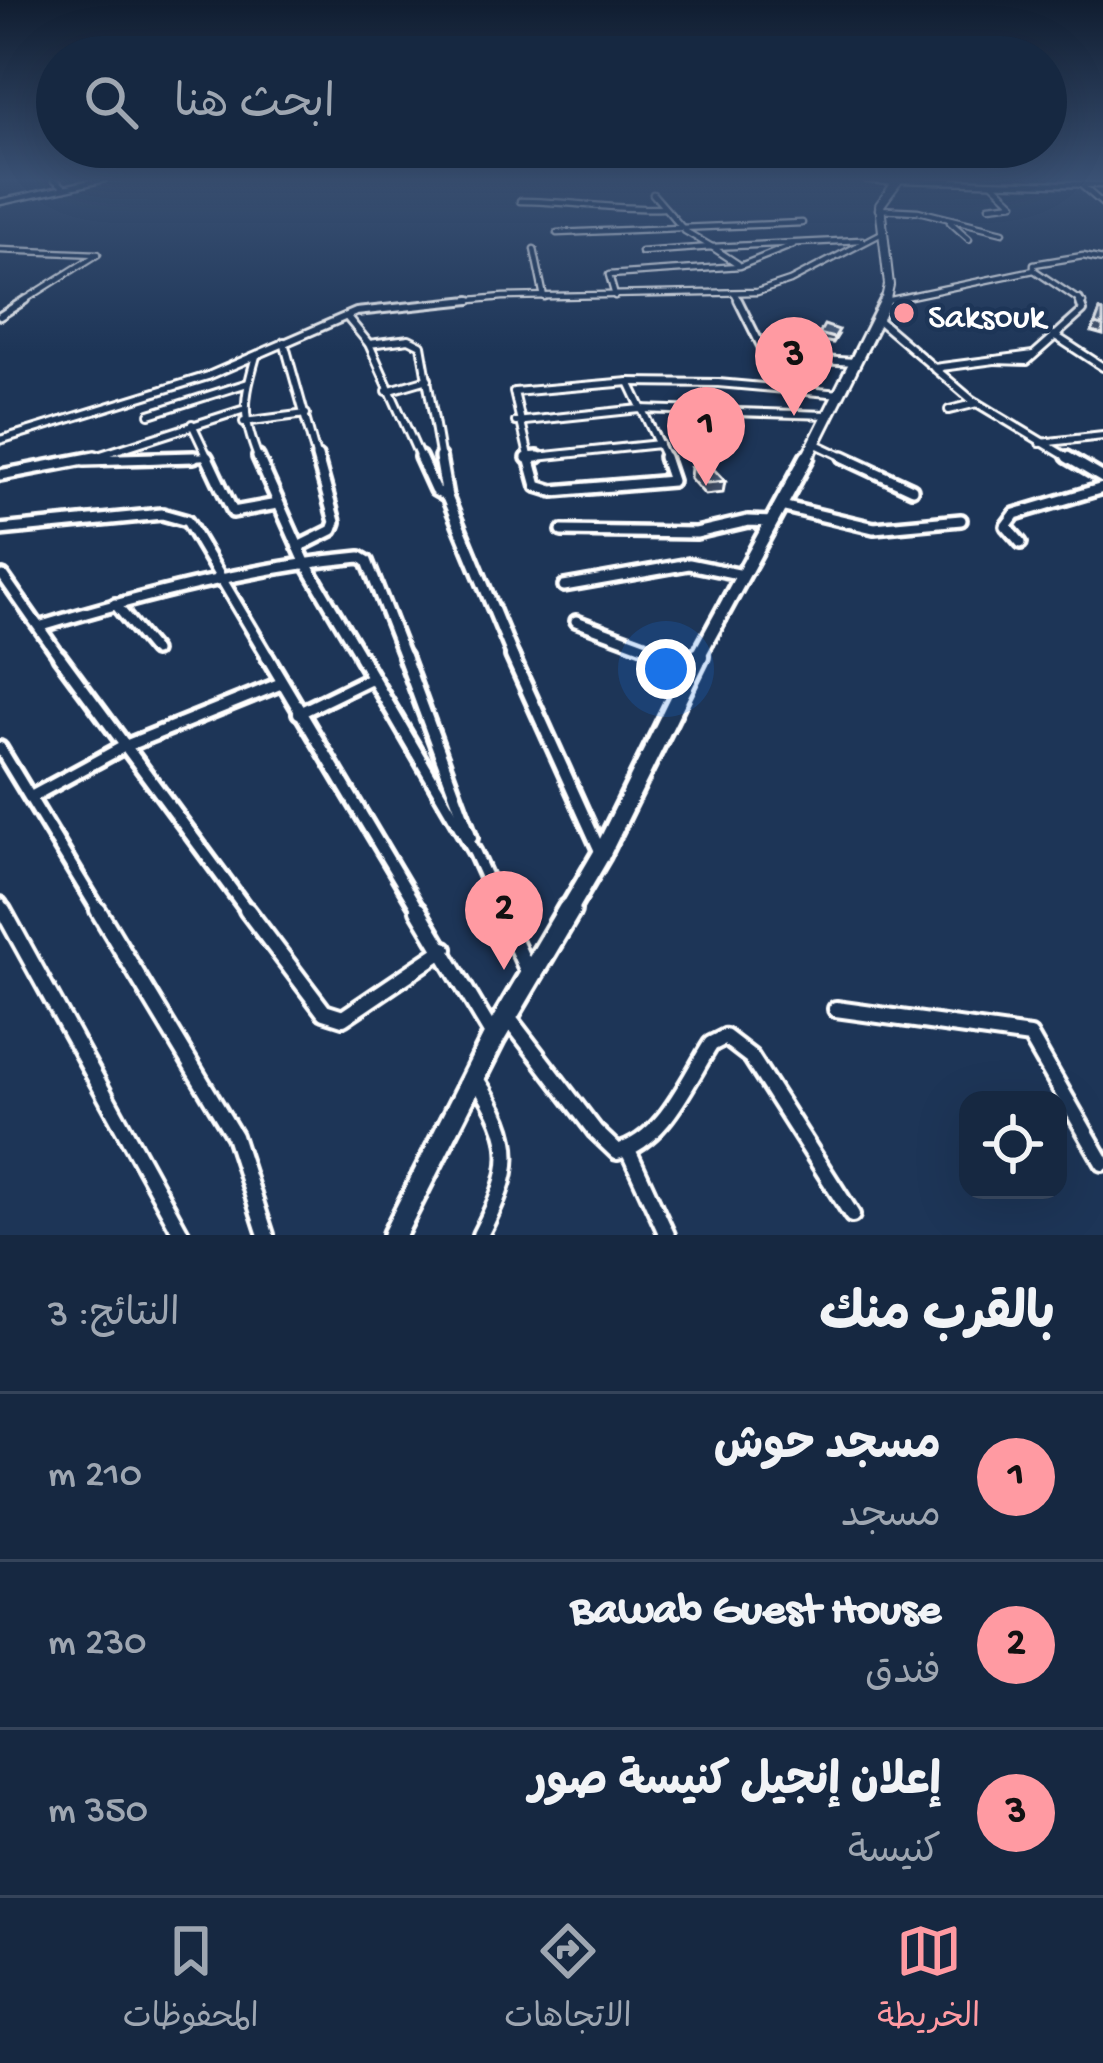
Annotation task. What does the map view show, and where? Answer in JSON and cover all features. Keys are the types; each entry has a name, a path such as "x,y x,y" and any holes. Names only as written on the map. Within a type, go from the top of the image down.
{"main road":[{"path":"394,1235 494,1037 602,855 694,665 886,301 890,285 881,237"}],"street":[{"path":"694,237 740,266"},
{"path":"0,440 151,396 347,317 418,304 735,294 782,285 872,237"},
{"path":"641,252 862,240"},
{"path":"615,296 609,274 740,266 796,243"},
{"path":"534,249 544,297"},
{"path":"0,250 98,254 0,316"},
{"path":"934,368 994,360 1019,364 1034,355 1085,307 1032,265 1083,256 1103,260"},
{"path":"886,301 1034,270"},
{"path":"735,294 764,357 769,385"},
{"path":"347,317 368,344 435,490 447,497"},
{"path":"877,319 977,403 1103,478"},
{"path":"1051,337 1103,367"},
{"path":"284,342 335,523 332,530 298,547"},
{"path":"368,344 419,342 447,497 477,578 602,855"},
{"path":"256,355 243,416 278,504 305,562 475,853 529,974"},
{"path":"764,357 856,362"},
{"path":"387,391 428,379"},
{"path":"629,382 674,478 660,485 546,490 534,482 512,393 629,382 769,385 840,394"},
{"path":"150,414 248,383"},
{"path":"949,410 977,403"},
{"path":"517,422 640,409 828,416"},
{"path":"0,475 84,460 192,424 243,416 305,415"},
{"path":"192,424 232,512 278,504"},
{"path":"1040,443 1103,436"},
{"path":"814,443 912,489"},
{"path":"527,458 658,445"},
{"path":"84,460 100,464 207,456"},
{"path":"426,472 441,464"},
{"path":"1021,543 1006,526 1015,514 1103,488"},
{"path":"562,531 695,533 777,514 874,528 961,520"},
{"path":"0,530 177,515 187,520 494,1037"},
{"path":"42,626 115,604 305,562 346,557 367,561 462,804 475,853"},
{"path":"564,586 689,564 743,575"},
{"path":"3,576 123,746 324,1012 343,1018 353,1015 445,949"},
{"path":"115,604 154,651"},
{"path":"576,621 694,665"},
{"path":"299,713 371,678"},
{"path":"32,797 123,746 282,683"},
{"path":"412,742 432,732"},
{"path":"0,748 234,1136 266,1235"},
{"path":"0,904 182,1235"},
{"path":"836,1010 1030,1036 1103,1163"},
{"path":"507,1016 617,1152 629,1152 648,1139 711,1044 725,1037 751,1057 852,1215"},
{"path":"476,1079 500,1112 511,1158 503,1190 480,1235"},
{"path":"629,1152 667,1235"}],"building":[{"path":"824,325 839,330 834,338 819,334"},
{"path":"707,462 725,481 707,483 691,467"}],"place":[{"name":"Saksouk","path":"904,313"},
{"name":"إعلان إنجيل كنيسة صور","path":"794,416"},
{"name":"مسجد حوش","path":"706,486"},
{"name":"Bawab Guest House","path":"504,970"}]}
